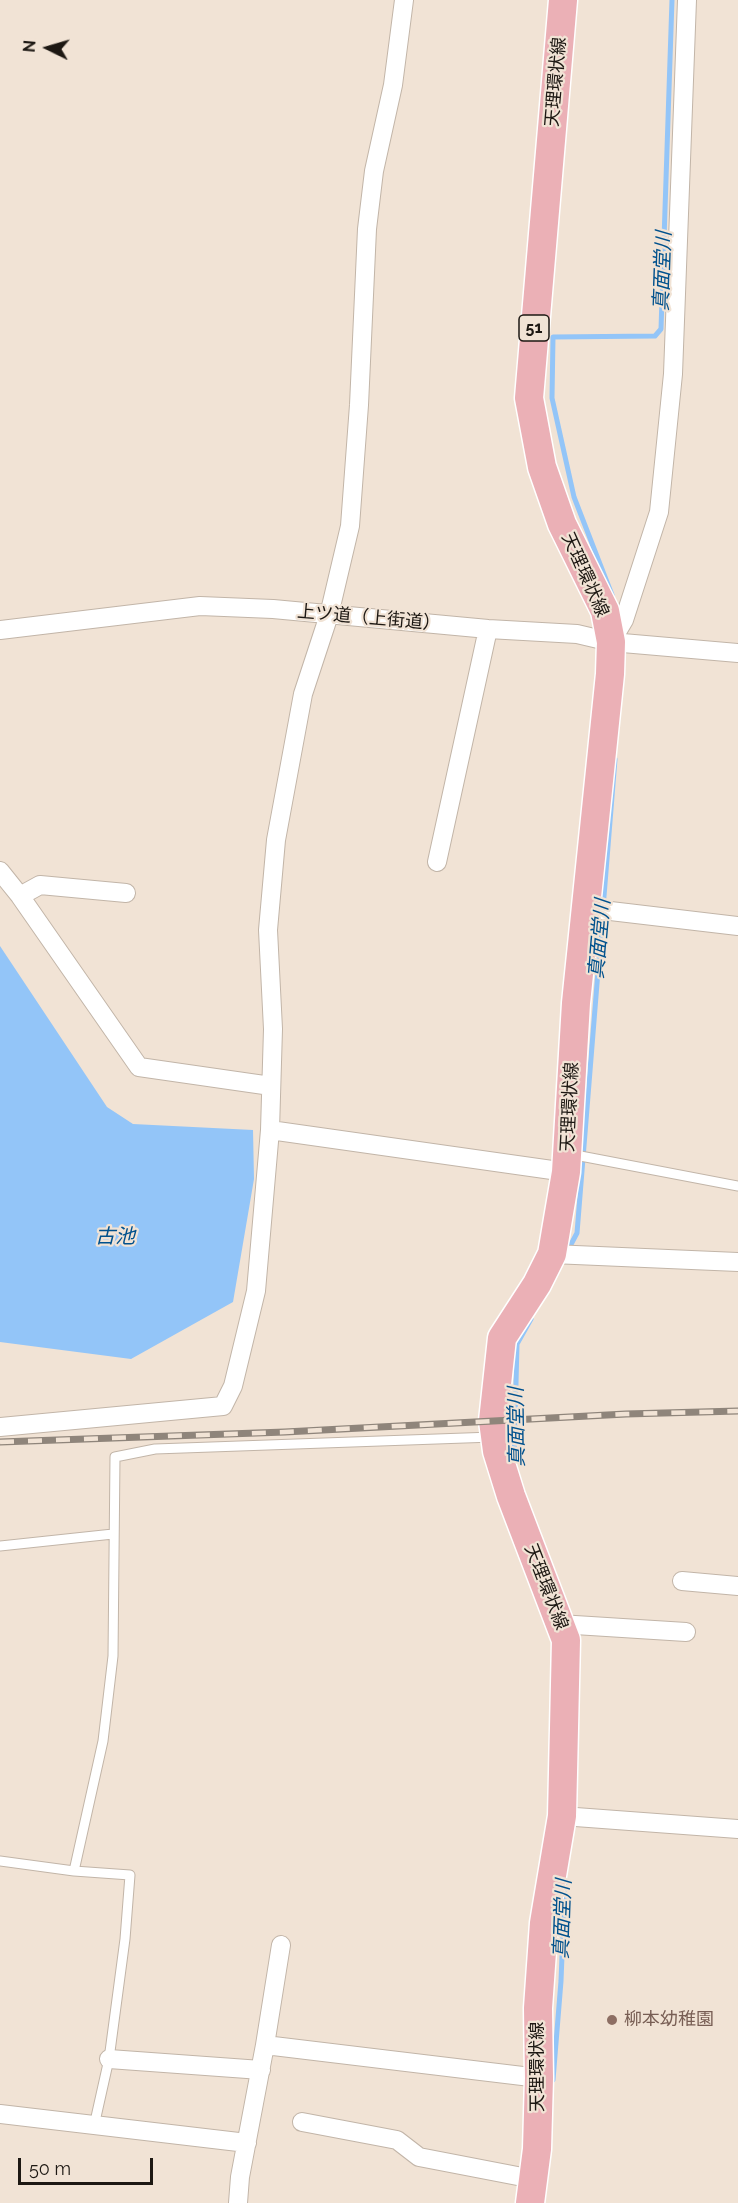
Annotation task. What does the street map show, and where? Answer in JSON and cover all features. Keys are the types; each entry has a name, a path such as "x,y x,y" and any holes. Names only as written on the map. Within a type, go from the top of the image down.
{"main road":[{"name":"天理環状線","path":"532,2191 537,2149 538,2008 544,1923 561,1816 566,1640 497,1451 494,1421 502,1338 537,1284 552,1254 567,1163 576,1003 610,674 611,642 605,611 562,524 542,466 529,398 563,0"}],"street":[{"path":"0,1427 223,1406 233,1386 256,1291 270,1130 273,1029 268,930 276,840 303,694 329,615 350,526 367,229 374,171 393,85 404,0"},
{"path":"611,642 624,620 659,513 673,374 687,0"},
{"name":"上ツ道（上街道）","path":"0,630 200,606 273,609 488,629 577,634 611,642 738,652"},
{"path":"437,862 488,629"},
{"path":"0,871 20,896 139,1067 272,1086"},
{"path":"20,896 40,885 126,893"},
{"path":"585,908 738,926"},
{"path":"270,1130 567,1163"},
{"path":"552,1254 738,1262"},
{"path":"682,1581 738,1586"},
{"path":"560,1624 686,1632"},
{"path":"561,1816 738,1829"},
{"path":"238,2203 281,1945"},
{"path":"265,2045 539,2078"},
{"path":"109,2059 261,2070"},
{"path":"0,2114 247,2143"},
{"path":"302,2122 397,2140 419,2157 532,2191"}],"lane":[{"path":"567,1163 738,1186"},
{"path":"74,1871 103,1741 113,1656 115,1457 155,1449 496,1437"},
{"path":"0,1546 113,1534"},
{"path":"0,1861 74,1871 130,1875 125,1939 109,2059 94,2126"}],"water":[{"name":"古池","path":"0,946 107,1107 133,1124 253,1130 254,1179 233,1302 131,1359 0,1342"}],"waterway":[{"name":"真面堂川","path":"612,595 574,497 552,398 553,337 655,336 661,329 672,0"},
{"name":"真面堂川","path":"568,1250 577,1233 615,759"},
{"name":"真面堂川","path":"514,1462 517,1344 531,1319"},
{"name":"真面堂川","path":"553,2080 561,1981 565,1880"}],"railway":[{"path":"0,1442 285,1432 626,1414 738,1411"}],"place":[{"name":"柳本幼稚園","path":"612,2020"}]}
